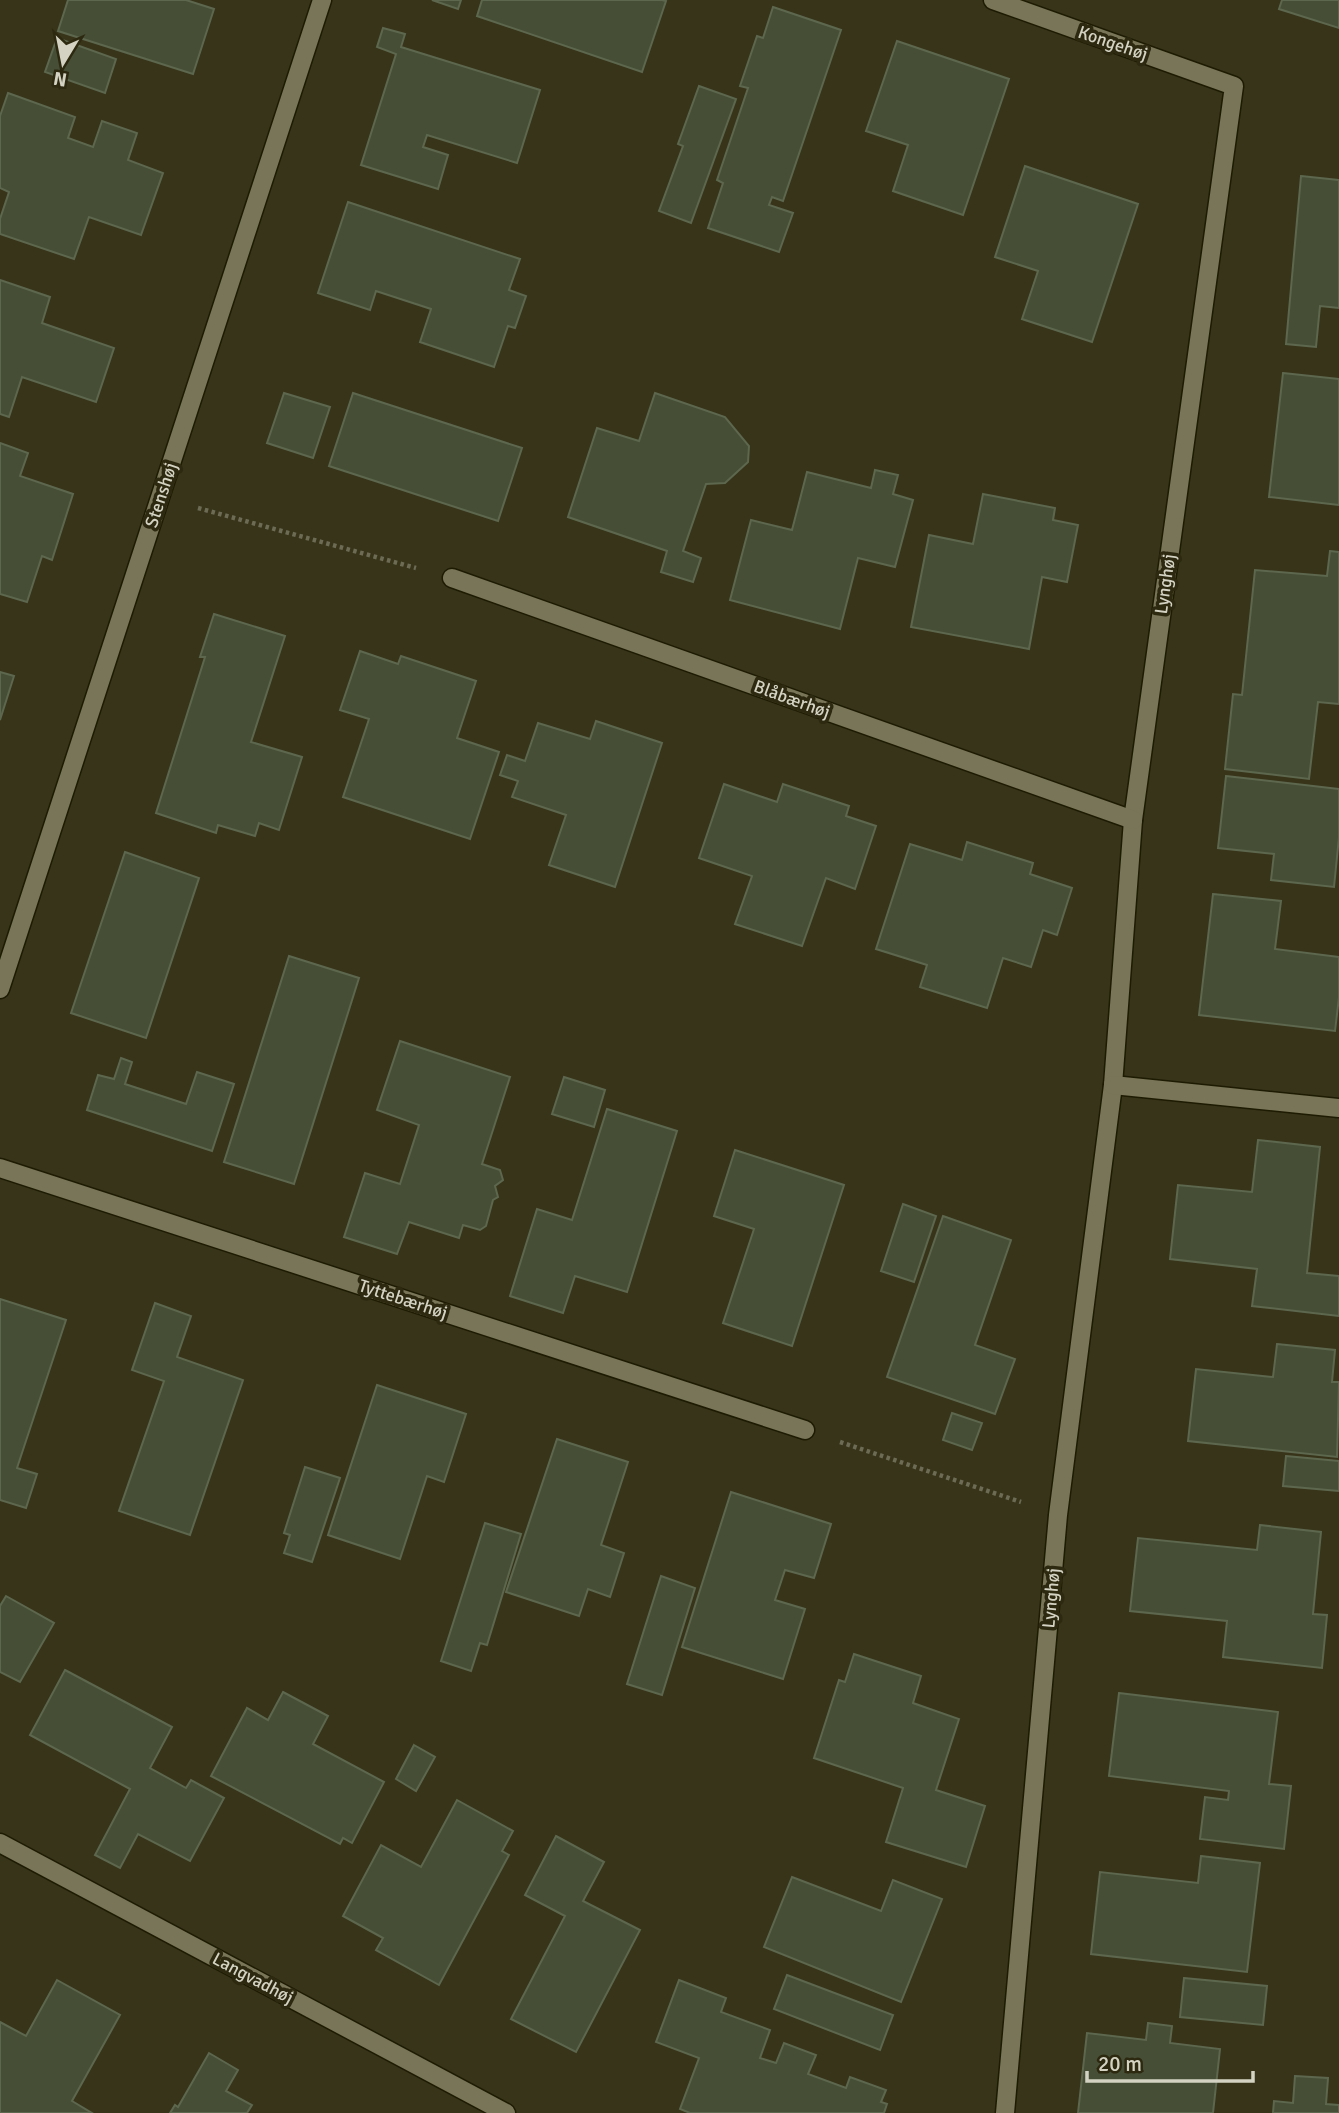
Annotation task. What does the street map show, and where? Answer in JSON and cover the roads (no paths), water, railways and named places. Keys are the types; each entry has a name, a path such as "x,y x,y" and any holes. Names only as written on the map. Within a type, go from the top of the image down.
{"street":[{"name":"Stenshøj","path":"0,989 322,0"},
{"name":"Kongehøj","path":"993,0 1234,86"},
{"name":"Lynghøj","path":"1005,2113 1058,1515 1114,1085 1132,820 1234,86"},
{"name":"Blåbærhøj","path":"452,579 1132,820"},
{"path":"1114,1085 1339,1108"},
{"name":"Tyttebærhøj","path":"0,1168 805,1430"},
{"name":"Langvadhøj","path":"0,1843 506,2113"}]}
